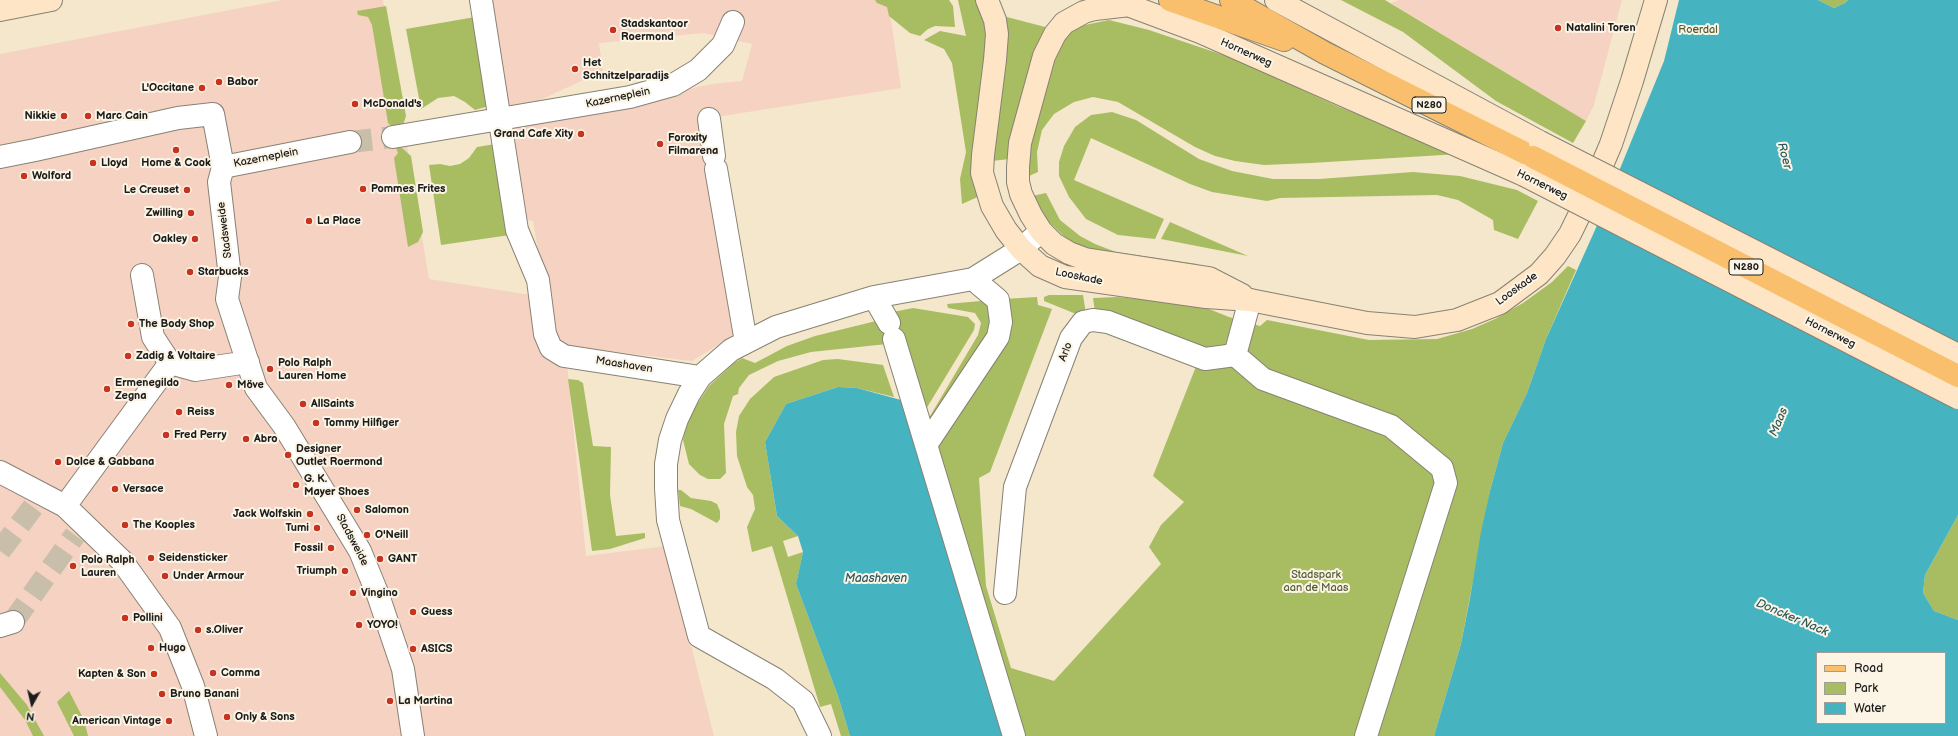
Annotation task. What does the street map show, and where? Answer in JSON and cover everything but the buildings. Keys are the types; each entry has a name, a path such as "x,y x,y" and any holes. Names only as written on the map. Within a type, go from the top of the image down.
{"main road":[{"path":"0,10 51,0"},
{"name":"Looskade","path":"987,0 995,20 997,34 982,173 992,206 1006,230 1021,249 1040,266 1065,277 1206,297 1250,300 1367,323 1415,327 1442,324 1473,315 1500,303 1539,274 1566,240 1591,191 1622,114 1656,0"},
{"name":"Hornerweg","path":"1170,0 1245,27 1325,53"},
{"name":"Hornerweg","path":"1231,0 1325,53 1958,376"},
{"name":"Hornerweg","path":"1276,0 1532,158 1958,398"},
{"name":"Looskade","path":"1121,3 1095,9 1074,17 1064,23 1055,34 1044,56 1020,143 1018,182 1021,194 1031,216 1041,231 1054,244 1085,259 1209,278 1250,300"},
{"name":"Hornerweg","path":"1121,3 1532,158 1958,355"}],"street":[{"path":"481,0 499,121"},
{"name":"Kazerneplein","path":"393,138 499,121 630,97 673,86 698,70 723,45 733,22"},
{"name":"Kazerneplein","path":"0,157 178,118 213,114 223,167 350,142"},
{"path":"708,119 746,342"},
{"name":"Maashaven","path":"499,121 517,230 538,280 545,334 551,348 564,356 700,377"},
{"name":"Stadsweide","path":"223,167 219,182 230,277 226,299 256,388 284,426 360,551 378,595 403,669 413,736"},
{"path":"820,736 803,701 775,679 699,636 668,520 666,464 670,440 680,413 700,377 731,350 746,342 776,327 874,297 973,279 1021,249 1041,231"},
{"path":"142,274 153,337 170,363 195,370 248,362"},
{"path":"926,445 998,337 1001,322 998,300 973,279"},
{"path":"874,297 891,331 1014,736"},
{"path":"1250,300 1235,355 1263,379 1391,426 1442,468 1446,483 1366,736"},
{"name":"Arlo","path":"1005,593 1015,487 1071,338 1083,322 1093,320 1108,322 1205,359 1235,355"},
{"path":"65,506 170,363"},
{"path":"0,472 37,500 65,506 79,528 122,561 170,628 192,686 206,736"}],"shaded area":[{"name":"Designer Outlet Roermond","path":"282,0 383,0 429,279 531,295 567,364 586,556 666,546 714,736 0,736 0,54"},
{"path":"486,0 888,0 901,88 716,117 734,335 692,361 567,346 553,336 533,221 520,218 504,127 712,84 742,81 752,44 703,33 599,43 603,71 503,117"},
{"path":"1399,0 1622,0 1594,105 1586,121 1391,3"}],"green space":[{"path":"875,0 949,0 953,6 955,27 935,26 928,29 920,36 910,33 889,16 887,7 877,3"},
{"path":"958,0 978,0 986,11 992,53 982,195 962,204 960,179 966,152 952,63 944,49 924,40 940,31 966,36"},
{"path":"1341,0 1385,0 1586,121 1573,143 1496,101 1403,32"},
{"path":"1818,0 1848,0 1834,8"},
{"path":"386,6 406,116 403,125 394,128 388,123 372,25 368,17 358,15 357,11"},
{"path":"1003,16 1049,28 1010,159 991,161"},
{"path":"475,17 489,106 475,110 454,96 438,98 421,109 406,29"},
{"path":"1109,20 1149,30 1235,59 1337,106 1459,154 1264,165 1235,161 1215,156 1195,147 1118,102 1093,97 1074,102 1054,114 1042,130 1037,152 1038,172 1027,177 1025,156 1046,73 1067,34 1080,26"},
{"path":"1112,112 1136,120 1199,159 1232,171 1273,179 1319,179 1413,172 1460,176 1517,190 1538,201 1518,239 1494,230 1493,220 1458,200 1437,195 1280,198 1267,201 1212,192 1190,184 1091,138 1074,180 1164,219 1155,239 1118,235 1086,219 1069,197 1059,176 1059,162 1064,146 1075,127 1091,115"},
{"path":"495,144 510,235 441,245 429,165 440,164 450,166 460,164 469,158 477,147"},
{"path":"396,148 402,148 411,156 423,232 418,242 408,247 394,158 398,153"},
{"path":"1046,193 1060,220 1080,236 1095,244 1116,252 1197,264 1194,270 1104,256 1070,242 1044,217 1032,196"},
{"path":"1170,222 1248,256 1161,239"},
{"name":"Stadspark aan de Maas","path":"1568,266 1576,270 1546,339 1527,393 1503,443 1490,491 1461,644 1434,736 1000,736 986,688 1005,682 935,440 1004,299 1037,297 1038,305 1052,309 990,472 979,478 986,586 1011,668 1054,681 1161,564 1149,547 1161,525 1184,502 1153,476 1195,369 1197,348 1095,312 1093,298 1117,297 1158,301 1209,309 1229,317 1260,326 1267,320 1369,340 1437,339 1472,329 1495,319 1523,303 1552,282"},
{"path":"1049,295 1083,295 1086,314 1081,316 1044,301 1044,297"},
{"path":"992,300 993,334 929,430 926,423 978,335 981,323 975,313 948,308 947,304"},
{"path":"913,308 968,317 975,324 974,330 923,414 893,312"},
{"path":"876,321 880,322 887,344 811,352 778,361 749,375 739,388 738,394 733,396 724,424 726,473 720,479 708,479 700,475 689,464 683,440 687,422 709,386 734,363 742,358 755,363 787,346 815,336"},
{"path":"838,359 883,365 894,397 857,388 838,387 786,404 765,442 777,516 798,536 783,541 788,557 803,552 796,584 838,696 850,736 841,736 831,704 820,707 772,546 752,552 747,527 755,509 753,495 747,487 737,456 736,432 739,416 750,399 774,377 823,360"},
{"path":"568,379 578,380 583,383 593,446 611,447 610,495 616,536 645,533 645,538 610,549 592,551"},
{"path":"678,490 681,490 691,498 711,501 717,504 720,511 720,519 717,523 691,509 680,506"},
{"path":"1958,515 1958,620 1934,611 1923,593 1925,575"},
{"path":"0,673 27,705 44,736 33,736 25,720 0,687"},
{"path":"69,691 84,720 88,736 74,736 57,702"}],"water":[{"path":"1679,0 1818,0 1834,8 1848,0 1958,0 1958,515 1925,575 1923,593 1934,611 1958,620 1958,736 1434,736 1461,644 1481,532 1503,443 1527,393 1546,339 1595,230 1664,61"},
{"name":"Maashaven","path":"838,387 857,388 901,400 1002,736 850,736 838,696 796,584 803,552 798,536 777,516 765,442 786,404"}],"tunnel":[{"path":"350,142 393,137"},
{"path":"0,551 33,507"},
{"path":"13,622 75,535"}],"place":[{"name":"Natalini Toren","path":"1558,28"},
{"name":"Stadskantoor Roermond","path":"613,30"},
{"name":"Het Schnitzelparadijs","path":"575,69"},
{"name":"Babor","path":"219,82"},
{"name":"L'Occitane","path":"202,88"},
{"name":"McDonald's","path":"355,104"},
{"name":"Nikkie","path":"64,116"},
{"name":"Marc Cain","path":"88,116"},
{"name":"Grand Cafe Xity","path":"581,134"},
{"name":"Foroxity Filmarena","path":"660,144"},
{"name":"Home & Cook","path":"176,150"},
{"name":"Lloyd","path":"93,163"},
{"name":"Wolford","path":"24,176"},
{"name":"Pommes Frites","path":"363,189"},
{"name":"Le Creuset","path":"187,190"},
{"name":"Zwilling","path":"191,213"},
{"name":"La Place","path":"309,221"},
{"name":"Oakley","path":"195,239"},
{"name":"Starbucks","path":"190,272"},
{"name":"The Body Shop","path":"131,324"},
{"name":"Zadig & Voltaire","path":"128,356"},
{"name":"Polo Ralph Lauren Home","path":"270,369"},
{"name":"Möve","path":"229,385"},
{"name":"Ermenegildo Zegna","path":"107,389"},
{"name":"AllSaints","path":"303,404"},
{"name":"Reiss","path":"179,412"},
{"name":"Tommy Hilfiger","path":"316,423"},
{"name":"Fred Perry","path":"166,435"},
{"name":"Abro","path":"246,439"},
{"name":"Designer Outlet Roermond","path":"288,455"},
{"name":"Dolce & Gabbana","path":"58,462"},
{"name":"G. K. Mayer Shoes","path":"296,485"},
{"name":"Versace","path":"115,489"},
{"name":"Salomon","path":"357,510"},
{"name":"Jack Wolfskin","path":"310,514"},
{"name":"The Kooples","path":"125,525"},
{"name":"Tumi","path":"317,528"},
{"name":"O'Neill","path":"367,535"},
{"name":"Fossil","path":"331,548"},
{"name":"Seidensticker","path":"151,558"},
{"name":"GANT","path":"380,559"},
{"name":"Polo Ralph Lauren","path":"73,566"},
{"name":"Triumph","path":"345,571"},
{"name":"Under Armour","path":"165,576"},
{"name":"Vingino","path":"353,593"},
{"name":"Guess","path":"413,612"},
{"name":"Pollini","path":"125,618"},
{"name":"YOYO!","path":"359,625"},
{"name":"s.Oliver","path":"198,630"},
{"name":"Hugo","path":"151,648"},
{"name":"ASICS","path":"413,649"},
{"name":"Comma","path":"213,673"},
{"name":"Kapten & Son","path":"154,674"},
{"name":"Bruno Banani","path":"162,694"},
{"name":"La Martina","path":"390,701"},
{"name":"Only & Sons","path":"227,717"},
{"name":"American Vintage","path":"169,721"}],"park label":[{"name":"Roerdal","path":"1698,30"}],"water label":[{"name":"Roer","path":"1784,156"},
{"name":"Maas","path":"1779,422"},
{"name":"Doncker Nack","path":"1792,618"}]}
